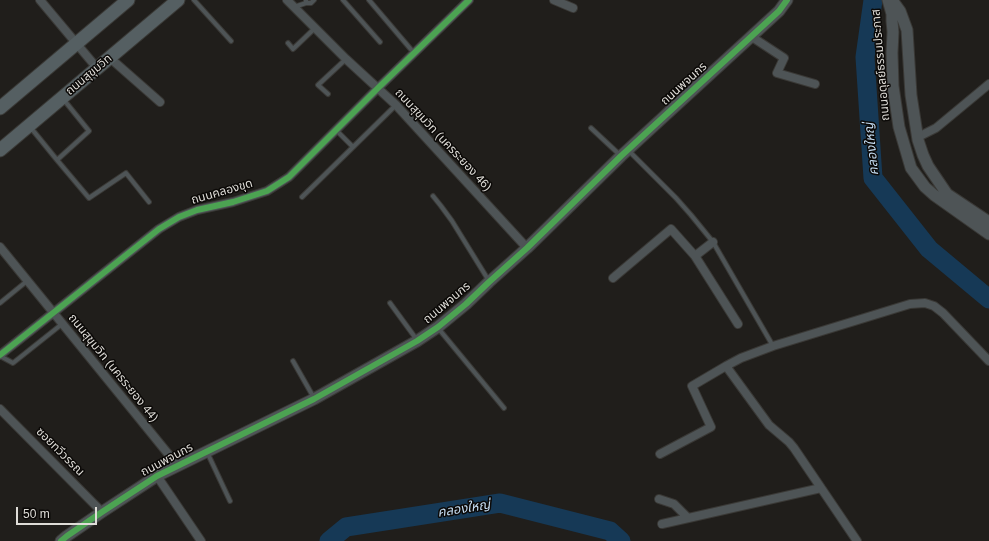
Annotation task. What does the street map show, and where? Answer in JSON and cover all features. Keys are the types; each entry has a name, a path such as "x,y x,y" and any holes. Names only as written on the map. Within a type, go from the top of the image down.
{"main road":[{"path":"0,108 128,0"},
{"name":"ถนนสุขุมวิท","path":"0,150 178,0"}],"street":[{"path":"40,0 98,68"},
{"name":"ถนนสุขุมวิท (นครระยอง 46)","path":"287,0 396,105 527,248"},
{"name":"ถนนคลองขุด","path":"0,355 159,230 179,217 197,210 251,197 267,191 289,177 469,0"},
{"path":"554,0 573,8"},
{"name":"ถนนพจนกร","path":"67,539 102,512 157,476 314,399 417,341 438,327 466,304 527,248 624,153 752,37 779,11 787,0"},
{"name":"ถนนอดุลย์ธรรมประภาส","path":"888,0 892,14 893,86 899,126 911,168 924,187 989,234"},
{"name":"ถนนอดุลย์ธรรมประภาส","path":"892,0 900,12 907,30 910,95 918,140 928,166 947,194 989,222"},
{"path":"752,37 784,58 777,72 815,84"},
{"path":"110,58 160,102"},
{"path":"893,74 909,74"},
{"path":"918,137 936,128 989,84"},
{"path":"613,278 671,229 696,256 738,324"},
{"path":"696,256 713,242"},
{"name":"ถนนสุขุมวิท (นครระยอง 44)","path":"0,247 178,466"},
{"path":"660,454 711,427 692,386 741,358 773,346 910,304 925,303 934,306 943,313 989,361"},
{"path":"726,366 770,426 789,442 857,541"},
{"name":"ซอยทวีวรรณ","path":"0,409 102,512"},
{"path":"157,476 201,541"},
{"path":"662,524 821,488"},
{"path":"658,499 674,504 688,518"}],"lane":[{"path":"194,0 231,41"},
{"path":"294,7 306,2 311,3 314,0"},
{"path":"343,0 380,42"},
{"path":"369,0 414,54"},
{"path":"288,43 294,49 315,28"},
{"path":"328,94 318,85 346,58"},
{"path":"57,160 89,131 63,98"},
{"path":"302,197 396,105"},
{"path":"29,126 89,198 126,173 149,202"},
{"path":"591,128 624,153 676,198 691,215 713,242 773,346"},
{"path":"336,130 353,147"},
{"path":"433,196 452,220 489,282"},
{"path":"0,303 27,281"},
{"path":"390,303 417,341"},
{"path":"0,355 13,363 62,324"},
{"path":"438,327 504,408"},
{"path":"293,361 314,399"},
{"path":"207,452 230,501"}],"waterway":[{"name":"คลองใหญ่","path":"873,0 865,57 873,178 929,249 989,299"},
{"name":"คลองใหญ่","path":"329,541 346,527 500,503 610,531 621,541"}],"cycle path":[{"path":"0,355 159,229 179,217 197,210 233,202 267,191 289,177 469,0"},
{"path":"61,541 157,476 314,399 417,341 438,327 466,304 527,248 621,156 779,11 787,0"}]}
